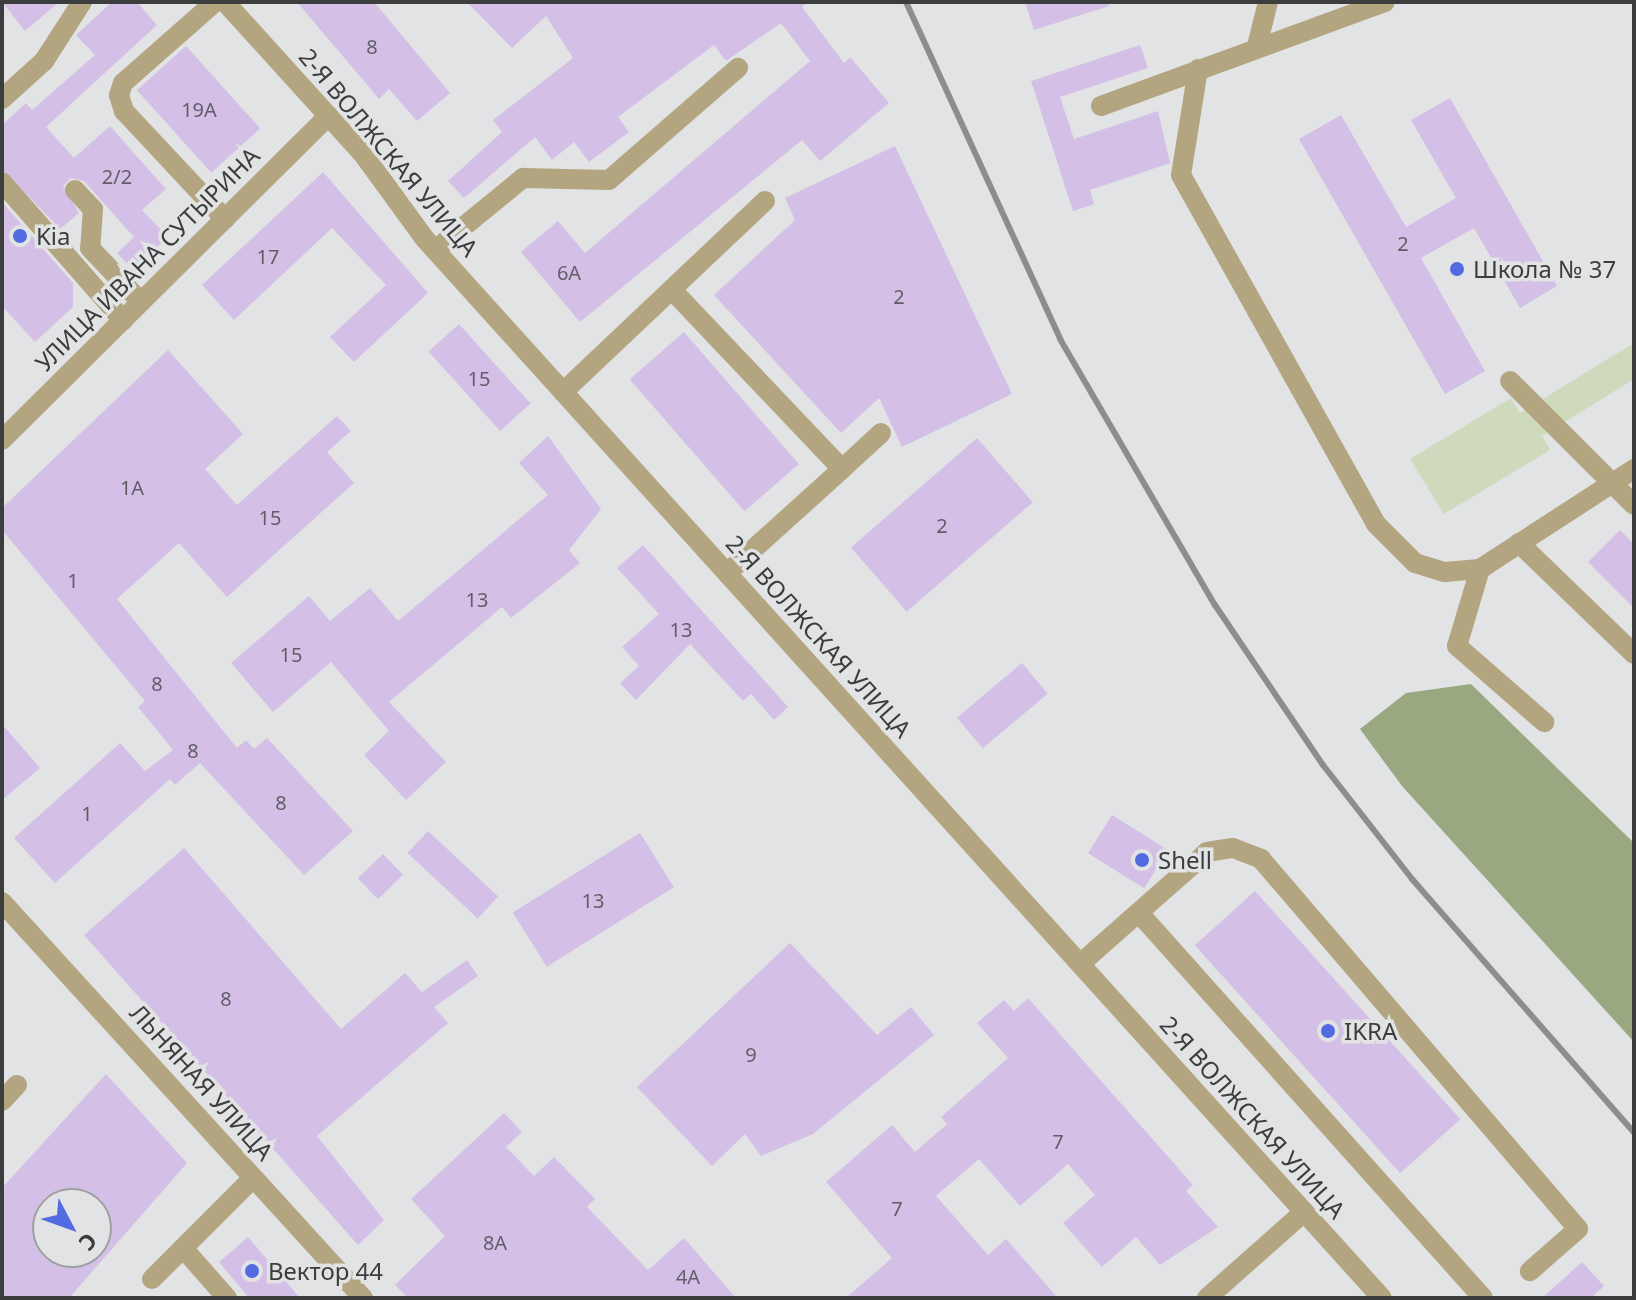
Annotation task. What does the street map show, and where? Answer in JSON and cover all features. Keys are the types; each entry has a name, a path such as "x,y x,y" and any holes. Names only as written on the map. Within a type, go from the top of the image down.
{"street":[{"path":"2,99 44,61 82,2"},
{"path":"215,2 123,83 119,95 124,111 225,219"},
{"name":"2-Я ВОЛЖСКАЯ УЛИЦА","path":"225,2 328,116 435,250 1382,1298"},
{"path":"1257,46 1268,2"},
{"path":"1101,106 1257,46 1385,2"},
{"path":"435,250 523,178 609,180 738,68"},
{"path":"1198,69 1181,175 1369,511 1415,563 1445,572 1480,569 1634,469"},
{"name":"УЛИЦА ИВАНА СУТЫРИНА","path":"2,440 328,116"},
{"path":"2,182 123,320"},
{"path":"75,190 93,209 90,248 141,302"},
{"path":"563,392 765,201"},
{"path":"673,291 842,469"},
{"path":"1510,381 1634,505"},
{"path":"727,573 881,433"},
{"path":"1519,543 1634,654"},
{"path":"1480,569 1457,646 1544,722"},
{"path":"1080,964 1207,852 1233,848 1261,859 1578,1229 1530,1271"},
{"name":"ЛЬНЯНАЯ УЛИЦА","path":"2,902 363,1298"},
{"path":"1139,913 1483,1298"},
{"path":"2,1101 17,1085"},
{"path":"152,1279 253,1178"},
{"path":"1207,1298 1304,1212"},
{"path":"183,1248 227,1298"}],"green space":[{"path":"1634,343 1634,379 1542,436 1550,450 1444,514 1410,459 1511,398 1520,413"},
{"path":"1471,684 1634,843 1634,1042 1402,786 1360,729 1406,693"}],"building":[{"path":"2,2 59,2 25,31"},
{"path":"112,2 137,2 157,25 46,127 74,158 110,126 166,189 142,210 168,237 133,270 117,253 134,237 84,181 71,178 63,186 79,213 60,229 2,169 2,125 26,103 32,110 95,55 76,35"},
{"path":"297,2 374,2 450,93 417,121 389,89 379,99"},
{"path":"467,2 808,2 802,7 844,63 850,57 889,103 820,161 802,140 580,322 521,252 558,221 585,253 810,61 781,23 726,61 714,45 618,117 629,132 589,162 574,142 552,160 535,137 464,198 448,181 502,132 493,120 573,58 546,16 512,48"},
{"path":"1025,2 1108,2 1109,6 1034,30"},
{"path":"1140,45 1148,68 1060,97 1074,139 1158,111 1170,163 1090,190 1094,204 1073,211 1031,81"},
{"path":"186,46 260,128 211,173 137,90"},
{"path":"1450,98 1557,286 1520,308 1474,228 1421,258 1485,371 1445,394 1299,139 1341,115 1406,227 1456,198 1411,120"},
{"path":"895,146 1012,394 902,447 879,398 841,433 714,295 795,220 785,198"},
{"path":"323,172 428,293 354,362 330,337 386,285 332,228 234,320 202,285"},
{"name":"Kia","path":"2,202 73,283 73,307 35,342 2,306"},
{"path":"459,324 531,404 500,431 429,351"},
{"path":"684,332 799,464 744,511 630,379"},
{"path":"168,350 243,434 205,469 237,505 337,416 351,431 327,452 354,483 227,597 179,543 117,599 237,748 246,740 254,749 267,738 353,831 304,875 200,763 175,785 170,779 55,883 14,838 120,743 145,771 173,750 138,707 145,701 2,530 2,508"},
{"path":"548,436 601,509 569,550 580,563 511,618 502,607 389,702 446,762 406,800 364,755 389,731 331,662 273,712 231,663 309,596 330,621 370,588 398,621 548,495 519,463"},
{"path":"977,438 1033,502 907,612 851,548"},
{"path":"1620,530 1634,544 1634,608 1588,562"},
{"path":"643,545 788,707 774,720 751,694 743,701 690,644 636,700 620,683 639,666 622,647 659,614 617,568"},
{"path":"1022,663 1048,694 983,748 957,718"},
{"path":"2,724 40,768 2,800"},
{"path":"1112,815 1168,850 1144,888 1088,853"},
{"path":"428,831 498,896 478,918 408,853"},
{"path":"640,833 674,887 547,967 513,912"},
{"path":"184,848 341,1029 405,973 422,992 467,960 478,976 434,1007 448,1023 317,1136 384,1220 358,1245 84,935"},
{"path":"383,854 403,875 378,899 358,878"},
{"name":"IKRA","path":"1255,891 1460,1119 1400,1173 1195,945"},
{"path":"790,943 877,1035 911,1007 934,1035 813,1134 761,1156 745,1134 712,1166 637,1087"},
{"path":"1028,998 1193,1185 1186,1191 1218,1227 1160,1265 1136,1237 1102,1267 1063,1223 1095,1195 1068,1164 1020,1206 979,1159 936,1196 988,1255 1006,1239 1058,1298 846,1298 892,1258 826,1182 892,1125 915,1152 947,1124 941,1117 1008,1058 977,1023 1004,1000 1014,1011"},
{"path":"106,1074 187,1163 112,1249 112,1188 32,1188 32,1268 95,1268 69,1298 2,1298 2,1188"},
{"path":"504,1113 522,1132 506,1147 534,1176 554,1157 595,1199 587,1207 648,1270 684,1238 736,1298 408,1298 395,1285 445,1236 411,1199"},
{"name":"Вектор 44","path":"248,1237 300,1298 249,1298 219,1262"},
{"path":"1582,1262 1604,1286 1591,1298 1542,1298"}],"railway":[{"path":"906,2 1060,339 1215,605 1323,765 1412,879 1634,1133"}],"place":[{"name":"Kia","path":"20,236"},
{"name":"Школа № 37","path":"1457,269"},
{"name":"Shell","path":"1142,860"},
{"name":"IKRA","path":"1328,1031"},
{"name":"Вектор 44","path":"252,1271"}]}
